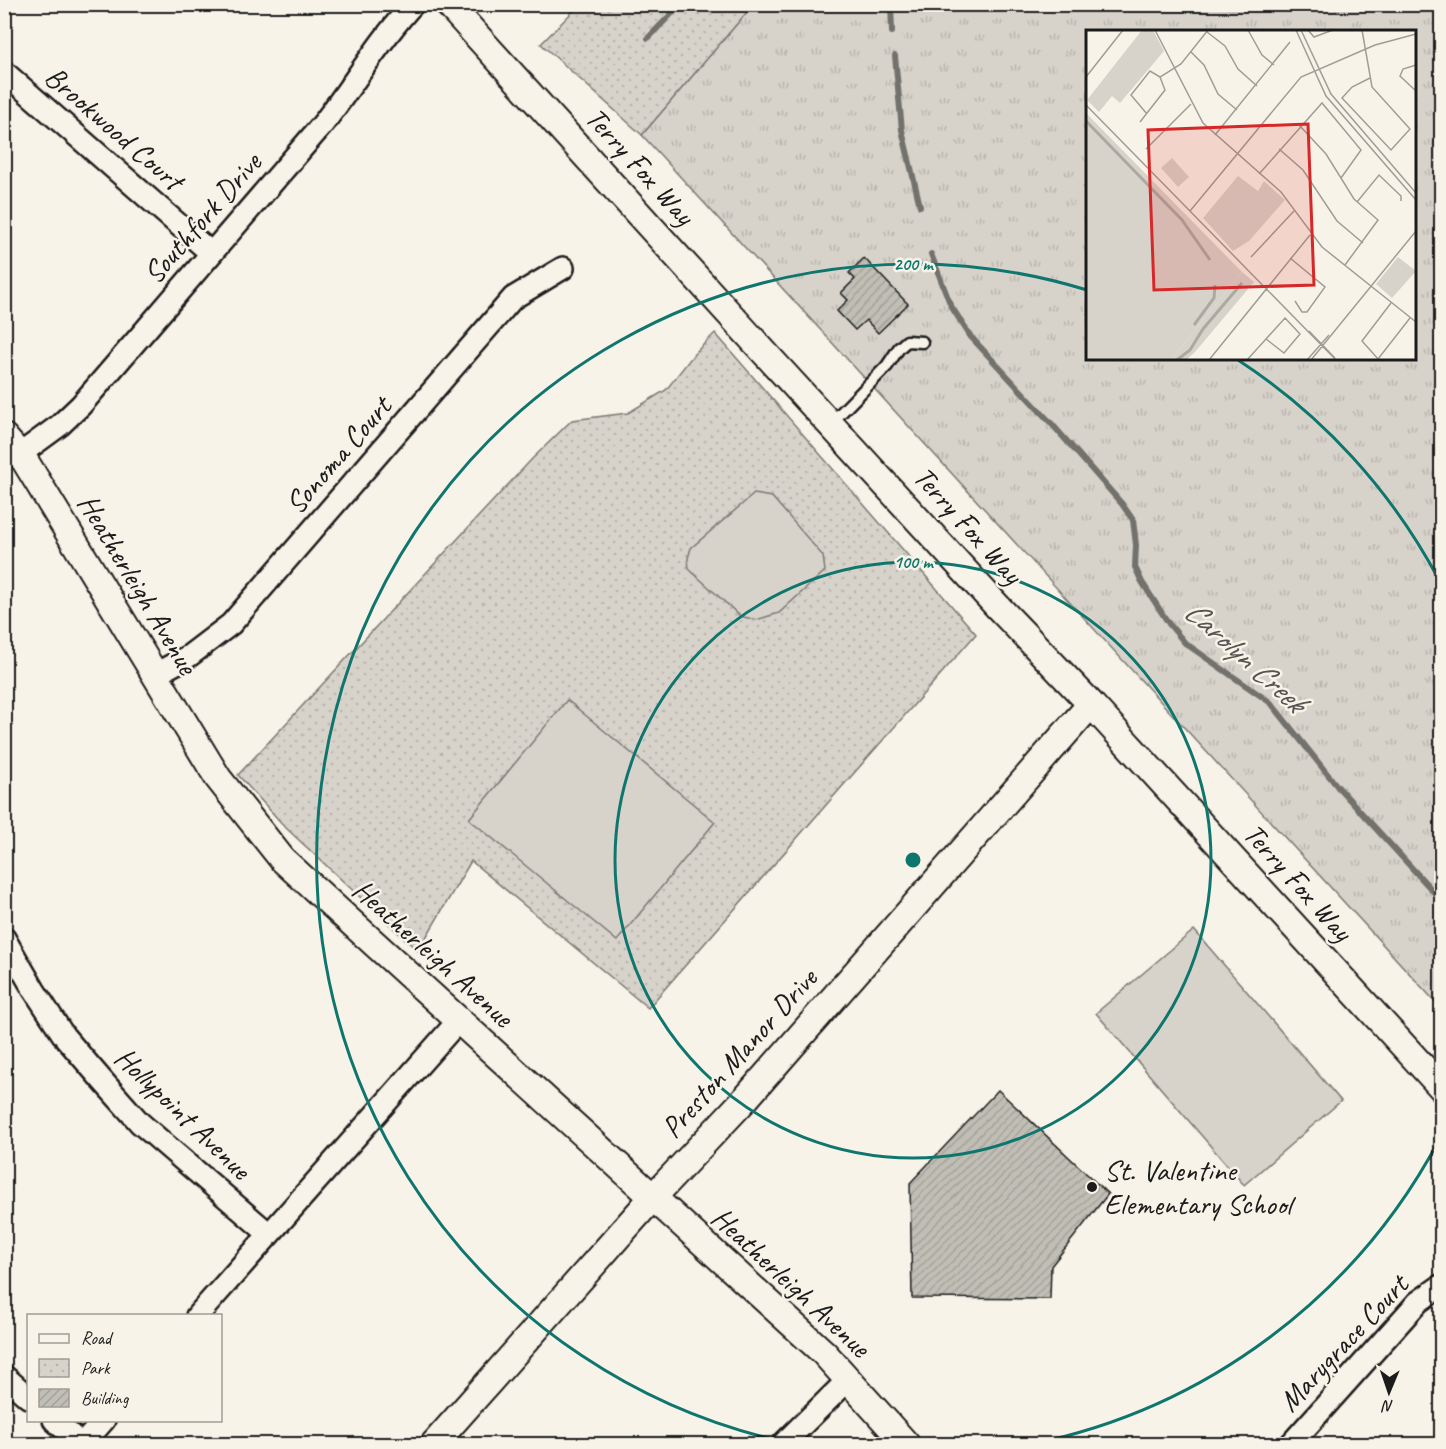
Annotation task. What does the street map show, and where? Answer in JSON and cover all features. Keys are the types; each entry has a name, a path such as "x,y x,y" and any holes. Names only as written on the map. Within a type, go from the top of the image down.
{"street":[{"name":"Southfork Drive","path":"12,446 81,405 322,124 351,87 390,30 413,4"},
{"name":"Terry Fox Way","path":"448,4 768,357 998,607 1091,704 1442,1088"},
{"name":"Brookwood Court","path":"4,72 211,253"},
{"name":"Sonoma Court","path":"154,675 189,656 231,624 513,298 562,268"},
{"name":"Heatherleigh Avenue","path":"12,446 75,542 218,778 271,847 824,1353 906,1444"},
{"name":"Preston Manor Drive","path":"434,1444 652,1197 747,1097 1091,704"},
{"name":"Hollypoint Avenue","path":"4,938 64,1036 140,1123 269,1234"},
{"path":"199,1314 459,1020"},
{"name":"Marygrace Court","path":"1291,1444 1418,1302 1442,1286"},
{"path":"4,1376 27,1396"},
{"path":"783,1444 848,1380"},
{"path":"56,1422 82,1444 103,1422"}],"lane":[{"path":"831,423 887,366 899,348 907,341 922,342"}],"green space":[{"path":"579,5 753,5 642,135 541,44"},
{"path":"753,5 1441,5 1441,1008 642,135"},
{"path":"715,333 976,634 648,1008 471,861 418,951 286,828 238,775 532,459 572,420 628,413 666,390 694,354"},
{"path":"754,494 772,497 823,556 825,571 779,613 756,620 740,616 689,569 688,558 691,548"},
{"path":"567,700 715,822 617,941 469,819"},
{"path":"1194,930 1341,1101 1244,1185 1096,1013"}],"building":[{"path":"864,258 908,304 878,333 866,320 855,330 837,311 848,300 841,293 855,279 849,273"},
{"path":"998,1090 1108,1194 1051,1266 1050,1299 912,1298 910,1183"}],"waterway":[{"name":"Carolyn Creek","path":"648,38 681,4"},
{"name":"Carolyn Creek","path":"891,4 892,32"},
{"name":"Carolyn Creek","path":"895,56 902,130 920,206"},
{"name":"Carolyn Creek","path":"931,254 951,306 971,337 1051,423 1122,504 1133,520 1136,545 1135,567 1169,624 1185,643 1271,703 1337,786 1442,901"}],"place":[{"name":"St. Valentine Elementary School","path":"1092,1187"}]}
